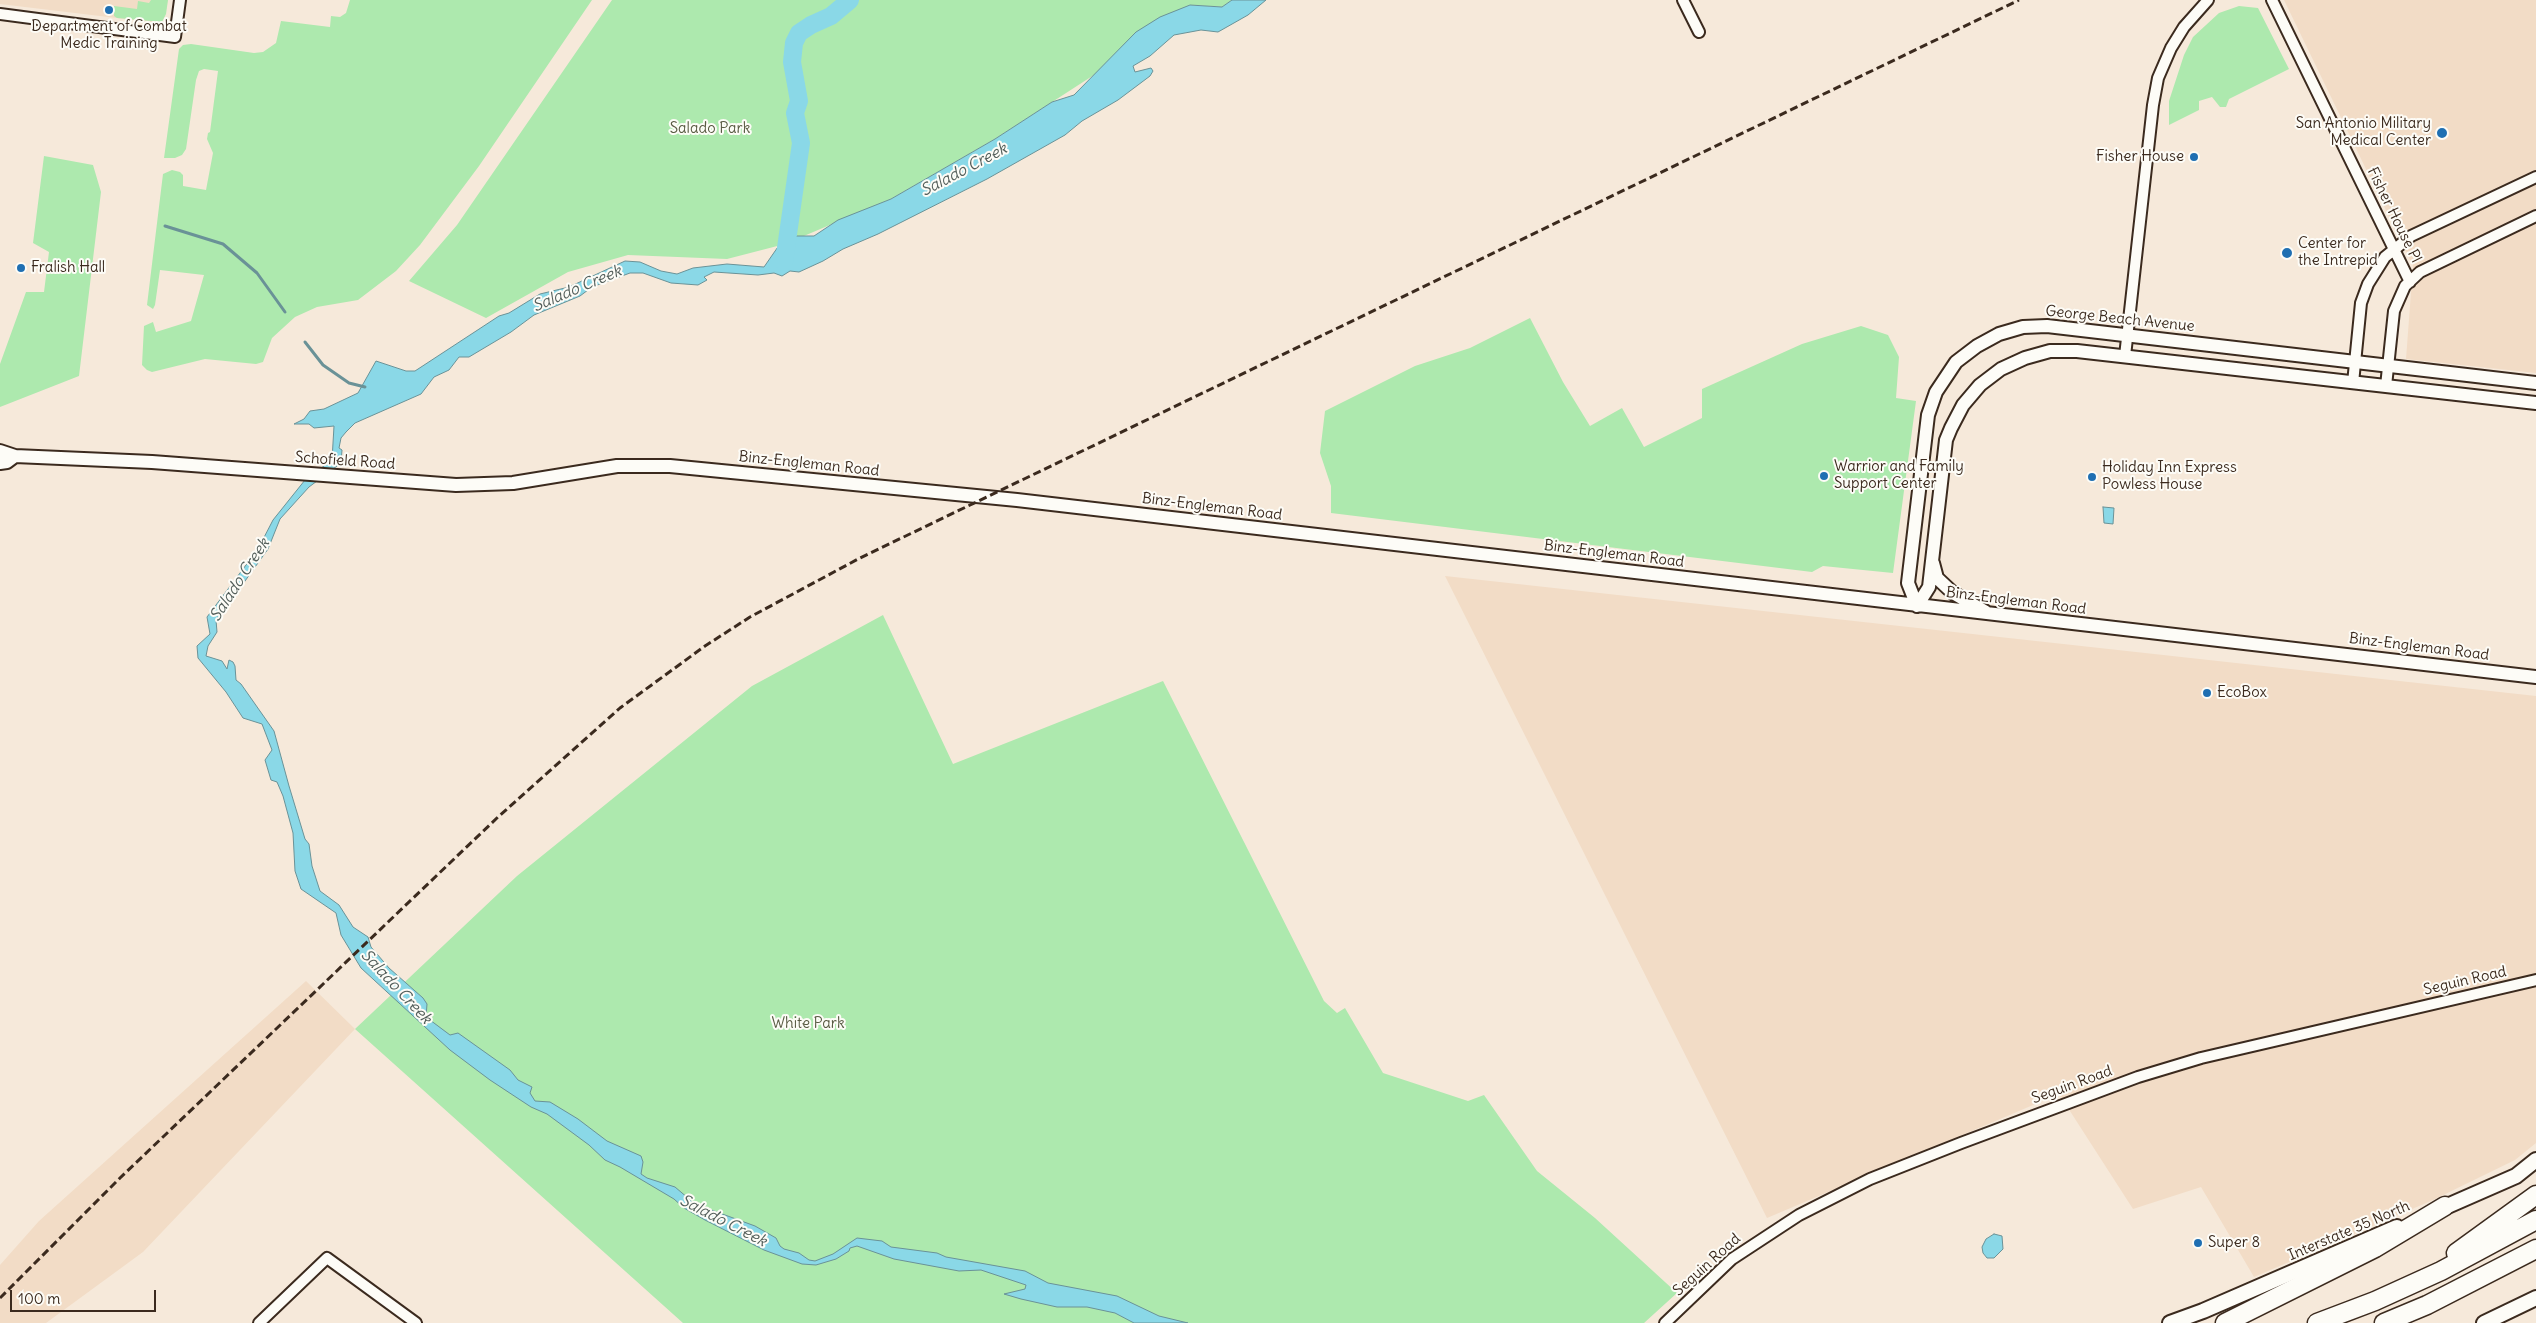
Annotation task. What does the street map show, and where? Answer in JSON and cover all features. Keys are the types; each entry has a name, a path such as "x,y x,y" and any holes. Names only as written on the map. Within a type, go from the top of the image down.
{"highway":[{"path":"2441,1270 2458,1250 2536,1196"},
{"path":"2225,1323 2375,1248 2445,1206"},
{"path":"2317,1323 2375,1301 2441,1270 2536,1220"},
{"path":"2384,1323 2427,1305 2536,1249"}],"main road":[{"name":"Interstate 35 North","path":"2170,1323 2203,1312 2516,1176 2536,1160"},
{"path":"2484,1323 2536,1298"}],"street":[{"path":"0,14 175,36 180,0"},
{"path":"1683,0 1699,32"},
{"path":"2125,356 2153,105 2158,78 2171,48 2184,26 2208,0"},
{"name":"Fisher House Pl","path":"2272,0 2410,282"},
{"path":"2353,383 2364,294 2379,265 2394,249 2411,236 2536,178"},
{"path":"2386,386 2394,311 2398,298 2410,282 2420,272 2536,216"},
{"name":"George Beach Avenue","path":"1917,606 1908,583 1925,427 1936,392 1956,362 1987,339 2023,327 2047,326 2536,383"},
{"path":"1917,606 1929,587 1946,440 1956,416 1976,390 2001,369 2037,354 2076,351 2536,403"},
{"path":"0,451 15,456"},
{"name":"Schofield Road","path":"0,463 7,462 15,456 152,462 456,485 513,483 617,466 688,468"},
{"name":"Binz-Engleman Road","path":"688,468 1007,499 2536,678"},
{"path":"1932,560 1937,578 1945,586 1990,614"},
{"name":"Seguin Road","path":"1665,1323 1732,1259 1769,1233 1842,1192 1916,1161 2138,1077 2201,1058 2536,980"},
{"path":"259,1323 327,1258 416,1323"}],"shaded area":[{"name":"Department of Combat Medic Training","path":"0,0 168,0 164,19 158,23 0,4"},
{"name":"San Antonio Military Medical Center","path":"2284,0 2536,0 2536,373 2406,359 2413,266"},
{"path":"1445,576 2536,696 2536,1143 2515,1160 2433,1200 2254,1277 2201,1187 2133,1209 2059,1094 1767,1218"},
{"path":"306,981 355,1029 143,1252 46,1323 0,1323 0,1265 39,1221"}],"green space":[{"path":"151,0 168,0 166,14 162,22 117,18 114,16 114,6 137,9 138,1 149,3"},
{"path":"350,0 592,0 479,166 420,245 396,271 358,300 317,307 295,317 272,338 263,362 256,364 205,359 152,372 147,370 142,365 144,326 153,322 156,332 191,321 204,275 160,270 155,305 153,309 147,305 163,174 172,170 180,172 183,175 183,186 206,190 213,153 207,139 210,132 218,71 204,69 199,71 196,80 186,149 182,155 175,158 164,158 179,49 183,45 191,44 254,53 263,52 276,43 281,21 330,27 331,16 340,17 346,13"},
{"name":"Salado Park","path":"612,0 1232,0 1222,7 1190,5 1121,48 1097,73 995,139 891,199 785,244 727,259 628,255 568,272 486,318 409,281 457,225"},
{"path":"2239,6 2258,8 2289,69 2229,99 2226,107 2220,107 2212,97 2199,101 2199,110 2169,125 2169,101 2184,55 2193,37 2219,13"},
{"path":"44,156 93,165 101,192 79,376 0,407 0,364 26,292 44,292 49,252 33,243"},
{"path":"1530,318 1563,382 1590,426 1622,408 1644,447 1702,418 1702,389 1802,344 1861,326 1888,335 1899,357 1896,398 1916,401 1893,573 1823,566 1812,572 1331,513 1331,486 1320,453 1325,411 1415,366 1470,348"},
{"name":"White Park","path":"883,615 953,764 1163,681 1324,1001 1337,1013 1345,1008 1383,1073 1468,1101 1484,1095 1537,1171 1595,1218 1677,1293 1644,1323 683,1323 355,1029 517,876 752,686"}],"water":[{"name":"Salado Creek","path":"1232,0 1266,0 1248,15 1218,32 1201,30 1174,35 1150,56 1133,66 1135,72 1151,68 1153,71 1150,76 1118,100 1082,121 1065,135 987,179 878,234 843,249 823,261 799,272 790,271 782,276 774,273 758,275 714,272 704,277 707,280 698,285 671,283 643,273 630,273 592,287 580,296 534,315 511,332 469,357 459,357 449,370 434,377 421,394 355,423 346,432 341,438 339,448 342,450 341,463 309,487 280,519 268,549 240,588 231,596 216,620 217,632 208,646 206,656 222,661 227,669 229,660 233,662 236,680 241,684 274,731 305,839 309,844 312,866 320,891 339,905 353,927 368,937 371,947 389,968 423,998 427,1004 426,1017 450,1035 458,1033 510,1070 518,1080 532,1087 530,1093 535,1101 550,1102 578,1119 607,1141 641,1156 643,1162 641,1174 647,1178 675,1187 695,1204 755,1226 776,1238 784,1249 799,1253 809,1260 815,1261 833,1254 857,1238 882,1241 891,1247 937,1253 946,1257 1025,1271 1048,1283 1117,1296 1159,1316 1188,1323 1134,1323 1115,1313 1087,1307 1057,1307 1021,1299 1004,1294 1025,1289 1026,1285 981,1270 959,1271 894,1259 857,1246 850,1248 849,1251 836,1259 816,1265 802,1264 764,1250 705,1220 684,1208 674,1199 605,1160 589,1145 547,1114 531,1107 490,1080 450,1050 361,968 341,935 336,913 301,889 295,871 293,833 283,796 277,782 271,780 265,760 272,750 262,724 243,718 226,692 198,658 197,646 210,634 207,617 258,549 273,520 305,480 332,460 334,426 314,428 309,424 294,424 304,419 310,411 324,409 358,393 376,361 406,371 415,371 499,316 509,313 540,294 569,287 625,261 640,262 661,271 677,274 693,268 727,264 764,267 782,241 797,236 814,236 838,220 891,199 995,139 1052,102 1074,95 1136,32 1160,17 1190,5 1222,7"},
{"path":"2103,507 2114,508 2113,524 2104,523"},
{"path":"1994,1234 2002,1236 2003,1249 1994,1258 1987,1258 1983,1253 1982,1247 1986,1239"}],"waterway":[{"path":"784,262 801,143 795,113 799,101 792,62 794,43 799,33 831,16 850,0"},
{"path":"165,226 223,244 257,273 285,312"},
{"path":"305,342 323,365 349,383 365,387"}],"railway":[{"path":"0,1298 120,1178 498,817 620,708 705,646 750,617 860,558 2019,0"}],"place":[{"name":"Department of Combat Medic Training","path":"109,10"},
{"name":"San Antonio Military Medical Center","path":"2442,133"},
{"name":"Fisher House","path":"2194,157"},
{"name":"Center for the Intrepid","path":"2287,253"},
{"name":"Fralish Hall","path":"21,268"},
{"name":"Warrior and Family Support Center","path":"1824,476"},
{"name":"Holiday Inn Express Powless House","path":"2092,477"},
{"name":"EcoBox","path":"2207,693"},
{"name":"Super 8","path":"2198,1243"}]}
